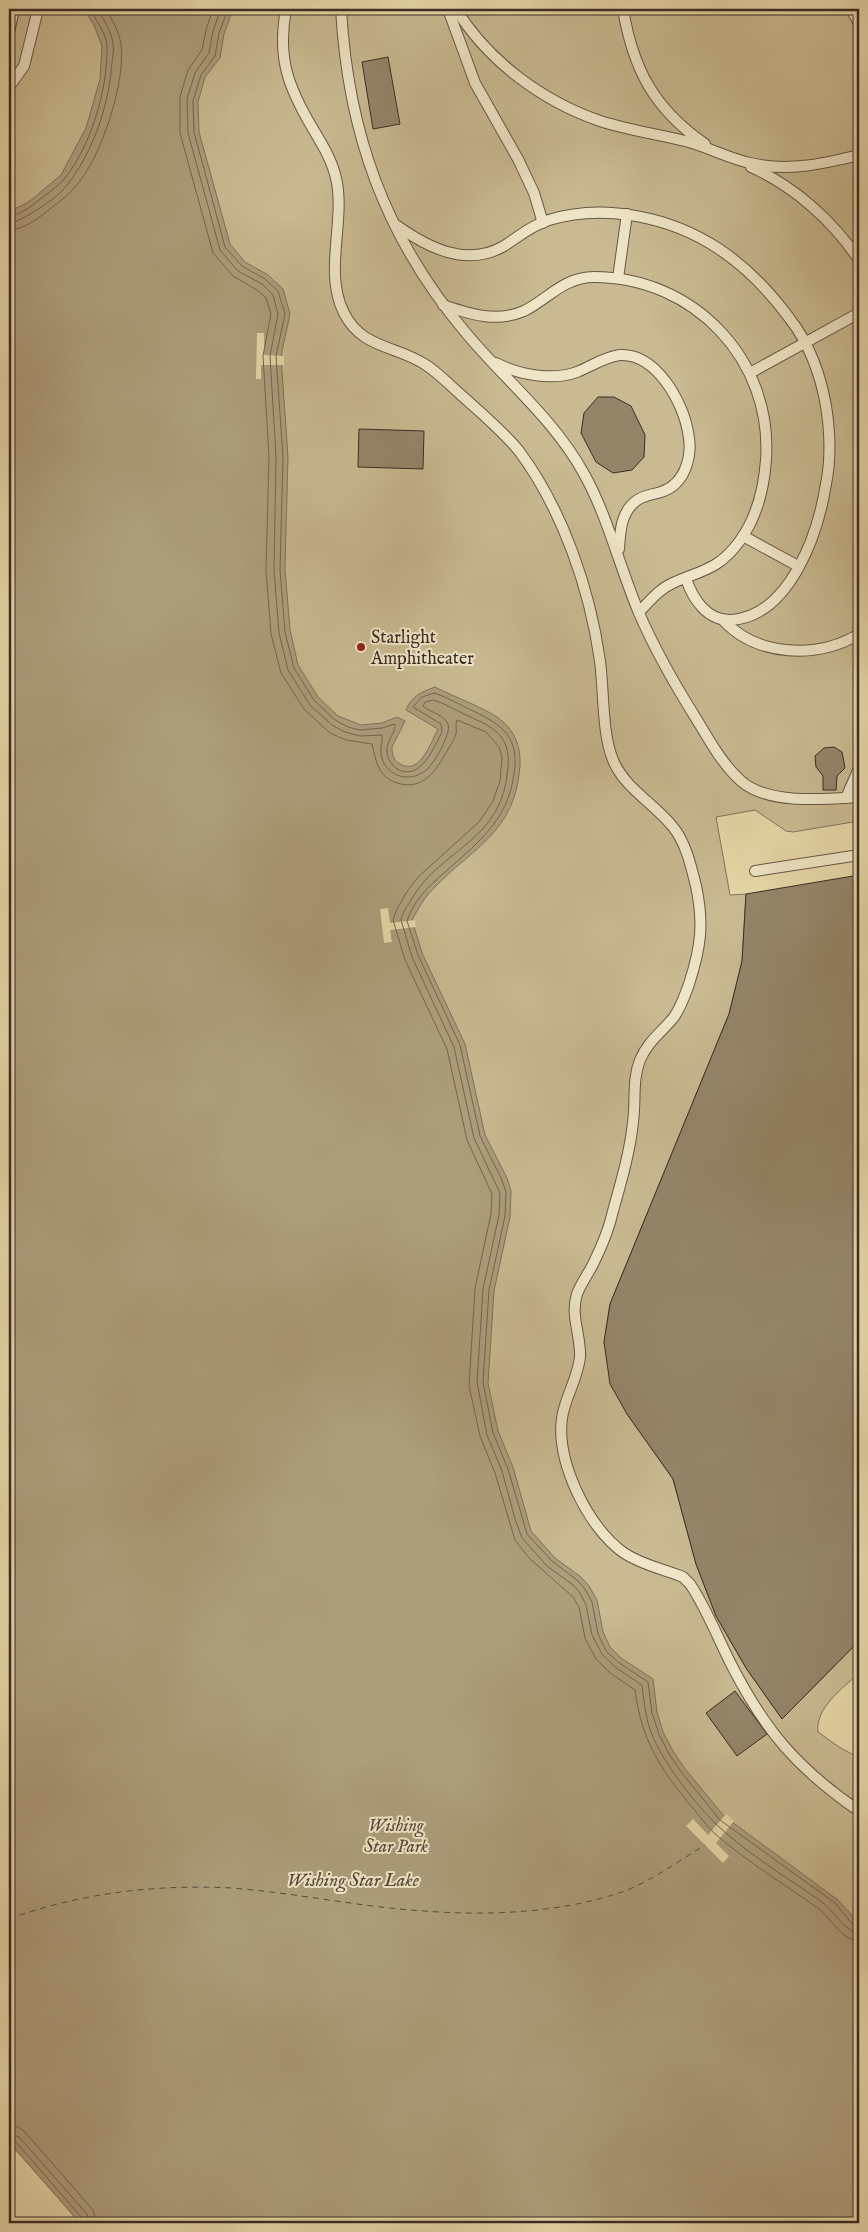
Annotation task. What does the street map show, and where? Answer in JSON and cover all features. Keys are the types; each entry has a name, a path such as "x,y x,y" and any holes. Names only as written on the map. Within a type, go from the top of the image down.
{"lane":[{"path":"9,32 14,9"},
{"path":"9,87 24,66 38,9"},
{"path":"286,9 282,32 282,50 291,86 300,106 329,156 337,178 339,212 336,274 337,292 343,311 355,330 366,339 378,346 408,353 431,368 498,428 519,452 534,477 571,547 586,591 599,654 606,733 610,756 618,771 673,826 680,838 696,889 701,913 702,938 698,957 683,1000 675,1016 654,1037 638,1064 635,1080 632,1134 613,1211 603,1242 575,1299 575,1323 580,1355 561,1421 569,1474 593,1521 615,1546 627,1555 683,1577 690,1584 747,1694 774,1735 796,1761 819,1782 859,1811"},
{"path":"341,9 344,57 353,110 372,173 394,223 427,282 443,305 489,360 537,408 561,436 583,471 599,504 639,612 669,674 705,733 742,782 776,796 809,799 859,797"},
{"path":"448,9 475,83 518,160 534,193 543,222"},
{"path":"456,9 478,39 500,63 550,98 598,120 694,144 765,173 800,197 834,228 859,260"},
{"path":"623,9 628,40 639,70 655,97 676,123 718,153 750,163 775,168 797,168 825,164 859,155"},
{"path":"851,9 859,23"},
{"path":"394,223 417,240 434,249 453,254 471,255 501,247 543,222 600,211 627,214 695,235 720,249 768,292 791,319 806,344 816,368 826,405 829,447 827,483 818,521 798,566 776,600 763,610 743,617 722,620"},
{"path":"618,278 627,214"},
{"path":"443,305 471,314 501,317 525,310 556,288 574,280 591,277 618,278 644,283 668,292 694,308 718,328 737,351 750,373 764,416 767,446 765,474 760,498 743,536 725,557 711,568 673,583 659,592 639,612"},
{"path":"750,373 806,344 859,313"},
{"path":"489,360 505,368 540,376 572,373 606,358 622,355 638,359 653,369 671,389 683,410 689,435 689,454 685,471 680,479 669,489 648,495 631,506 620,529 618,555"},
{"path":"743,536 798,566"},
{"path":"686,579 698,604 722,620 731,629 774,649 801,651 822,649 838,645 859,634"},
{"path":"846,798 859,768"},
{"path":"755,871 859,855"}],"green space":[{"name":"Wishing Star Lake","path":"20,9 859,9 859,821 793,832 786,831 755,810 716,817 730,895 746,894 742,961 729,1014 610,1304 604,1342 611,1384 627,1414 673,1479 696,1564 716,1616 746,1668 782,1719 859,1641 859,1673 825,1707 818,1723 818,1732 859,1758 859,2223 80,2223 9,2142 9,58"}],"water":[{"name":"Wishing Star Lake","path":"86,9 233,9 224,34 220,58 205,77 198,102 199,132 230,244 245,262 268,275 283,289 290,314 281,356 288,457 285,569 290,630 298,665 318,697 338,716 361,725 382,723 397,717 405,721 392,747 393,757 400,764 407,766 419,762 438,729 406,710 411,701 418,695 435,687 497,717 512,732 518,744 520,766 517,789 501,823 477,849 430,892 412,920 422,953 465,1044 485,1135 507,1178 511,1191 510,1217 494,1291 488,1383 498,1431 513,1467 531,1531 555,1558 581,1577 589,1586 597,1600 603,1632 610,1647 621,1658 653,1679 657,1712 663,1732 686,1770 724,1816 838,1900 859,1923 859,2223 80,2223 9,2142 9,212 30,201 61,175 86,128 100,79 102,46 94,25 85,11"}],"pier":[{"path":"257,333 264,333 264,355 284,356 284,365 261,365 261,379 256,379"},
{"path":"388,908 390,923 415,920 416,927 390,930 392,942 384,943 380,909"},
{"path":"726,1814 734,1821 716,1843 729,1856 723,1863 686,1826 693,1819 708,1835"}],"building":[{"path":"388,57 400,124 373,129 362,62"},
{"path":"598,397 614,397 631,406 645,435 644,457 632,470 613,473 596,462 581,433 584,413"},
{"path":"359,429 424,431 423,469 358,467"},
{"path":"834,747 842,752 845,768 837,776 836,790 823,790 823,776 816,767 815,756 824,748"},
{"path":"859,875 859,1641 782,1719 746,1668 716,1616 696,1564 673,1479 627,1414 610,1384 604,1342 610,1304 729,1014 742,961 746,894"},
{"path":"735,1691 767,1734 737,1756 706,1713"}],"ferry route":[{"path":"9,1919 63,1903 119,1892 204,1887 280,1893 400,1909 472,1913 547,1909 596,1900 630,1889 663,1872 705,1845"}],"place":[{"name":"Starlight Amphitheater","path":"361,647"}],"park label":[{"name":"Wishing Star Park","path":"396,1835"}]}
